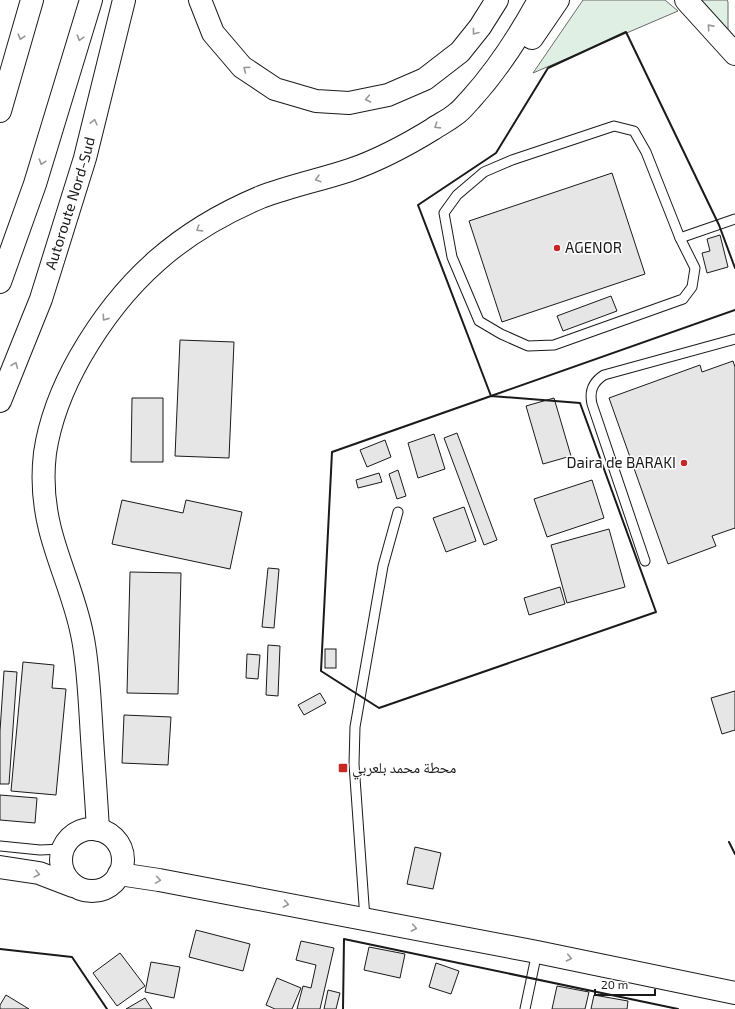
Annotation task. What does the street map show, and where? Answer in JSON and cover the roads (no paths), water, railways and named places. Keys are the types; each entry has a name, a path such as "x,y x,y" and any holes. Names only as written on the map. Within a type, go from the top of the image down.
{"main road":[{"path":"0,111 32,0"},
{"path":"0,282 36,184 91,0"},
{"name":"Autoroute Nord-Sud","path":"0,401 41,300 85,158 124,0"},
{"path":"200,0 213,33 242,67 275,89 316,101 349,103 388,95 425,79 460,52 480,27 497,0"},
{"path":"457,114 478,91 512,47 539,0"},
{"path":"98,830 87,664 82,633 75,603 49,528 45,503 44,462 49,431 56,408 68,379 105,317 140,275 161,256 210,222 262,197 353,169 385,156 420,137 457,114 485,93 505,72 545,20 558,0"},
{"path":"686,0 735,54"},
{"path":"0,867 39,873 83,890 94,891 104,889 113,883 120,874 123,857 121,849 108,833 87,829 77,833 68,840 63,849 61,865 67,880 73,886"},
{"path":"120,874 159,880 537,952 735,993"}],"lane":[{"path":"614,126 634,131 646,152 680,238 695,268 692,287 683,299 554,345 528,346 501,334 479,321 452,257 444,213 457,195 484,172 512,160 614,126"},
{"path":"680,238 735,219"},
{"path":"645,560 592,404 591,392 593,386 599,378 604,376 735,339"},
{"path":"365,919 354,764 355,727 383,566 398,512"},
{"path":"0,846 40,850 63,849"},
{"path":"525,1009 537,952"}],"place":[{"name":"AGENOR","path":"557,248"},
{"name":"Daira de BARAKI","path":"684,463"},
{"name":"محطة محمد بلعربي","path":"343,768"}]}
